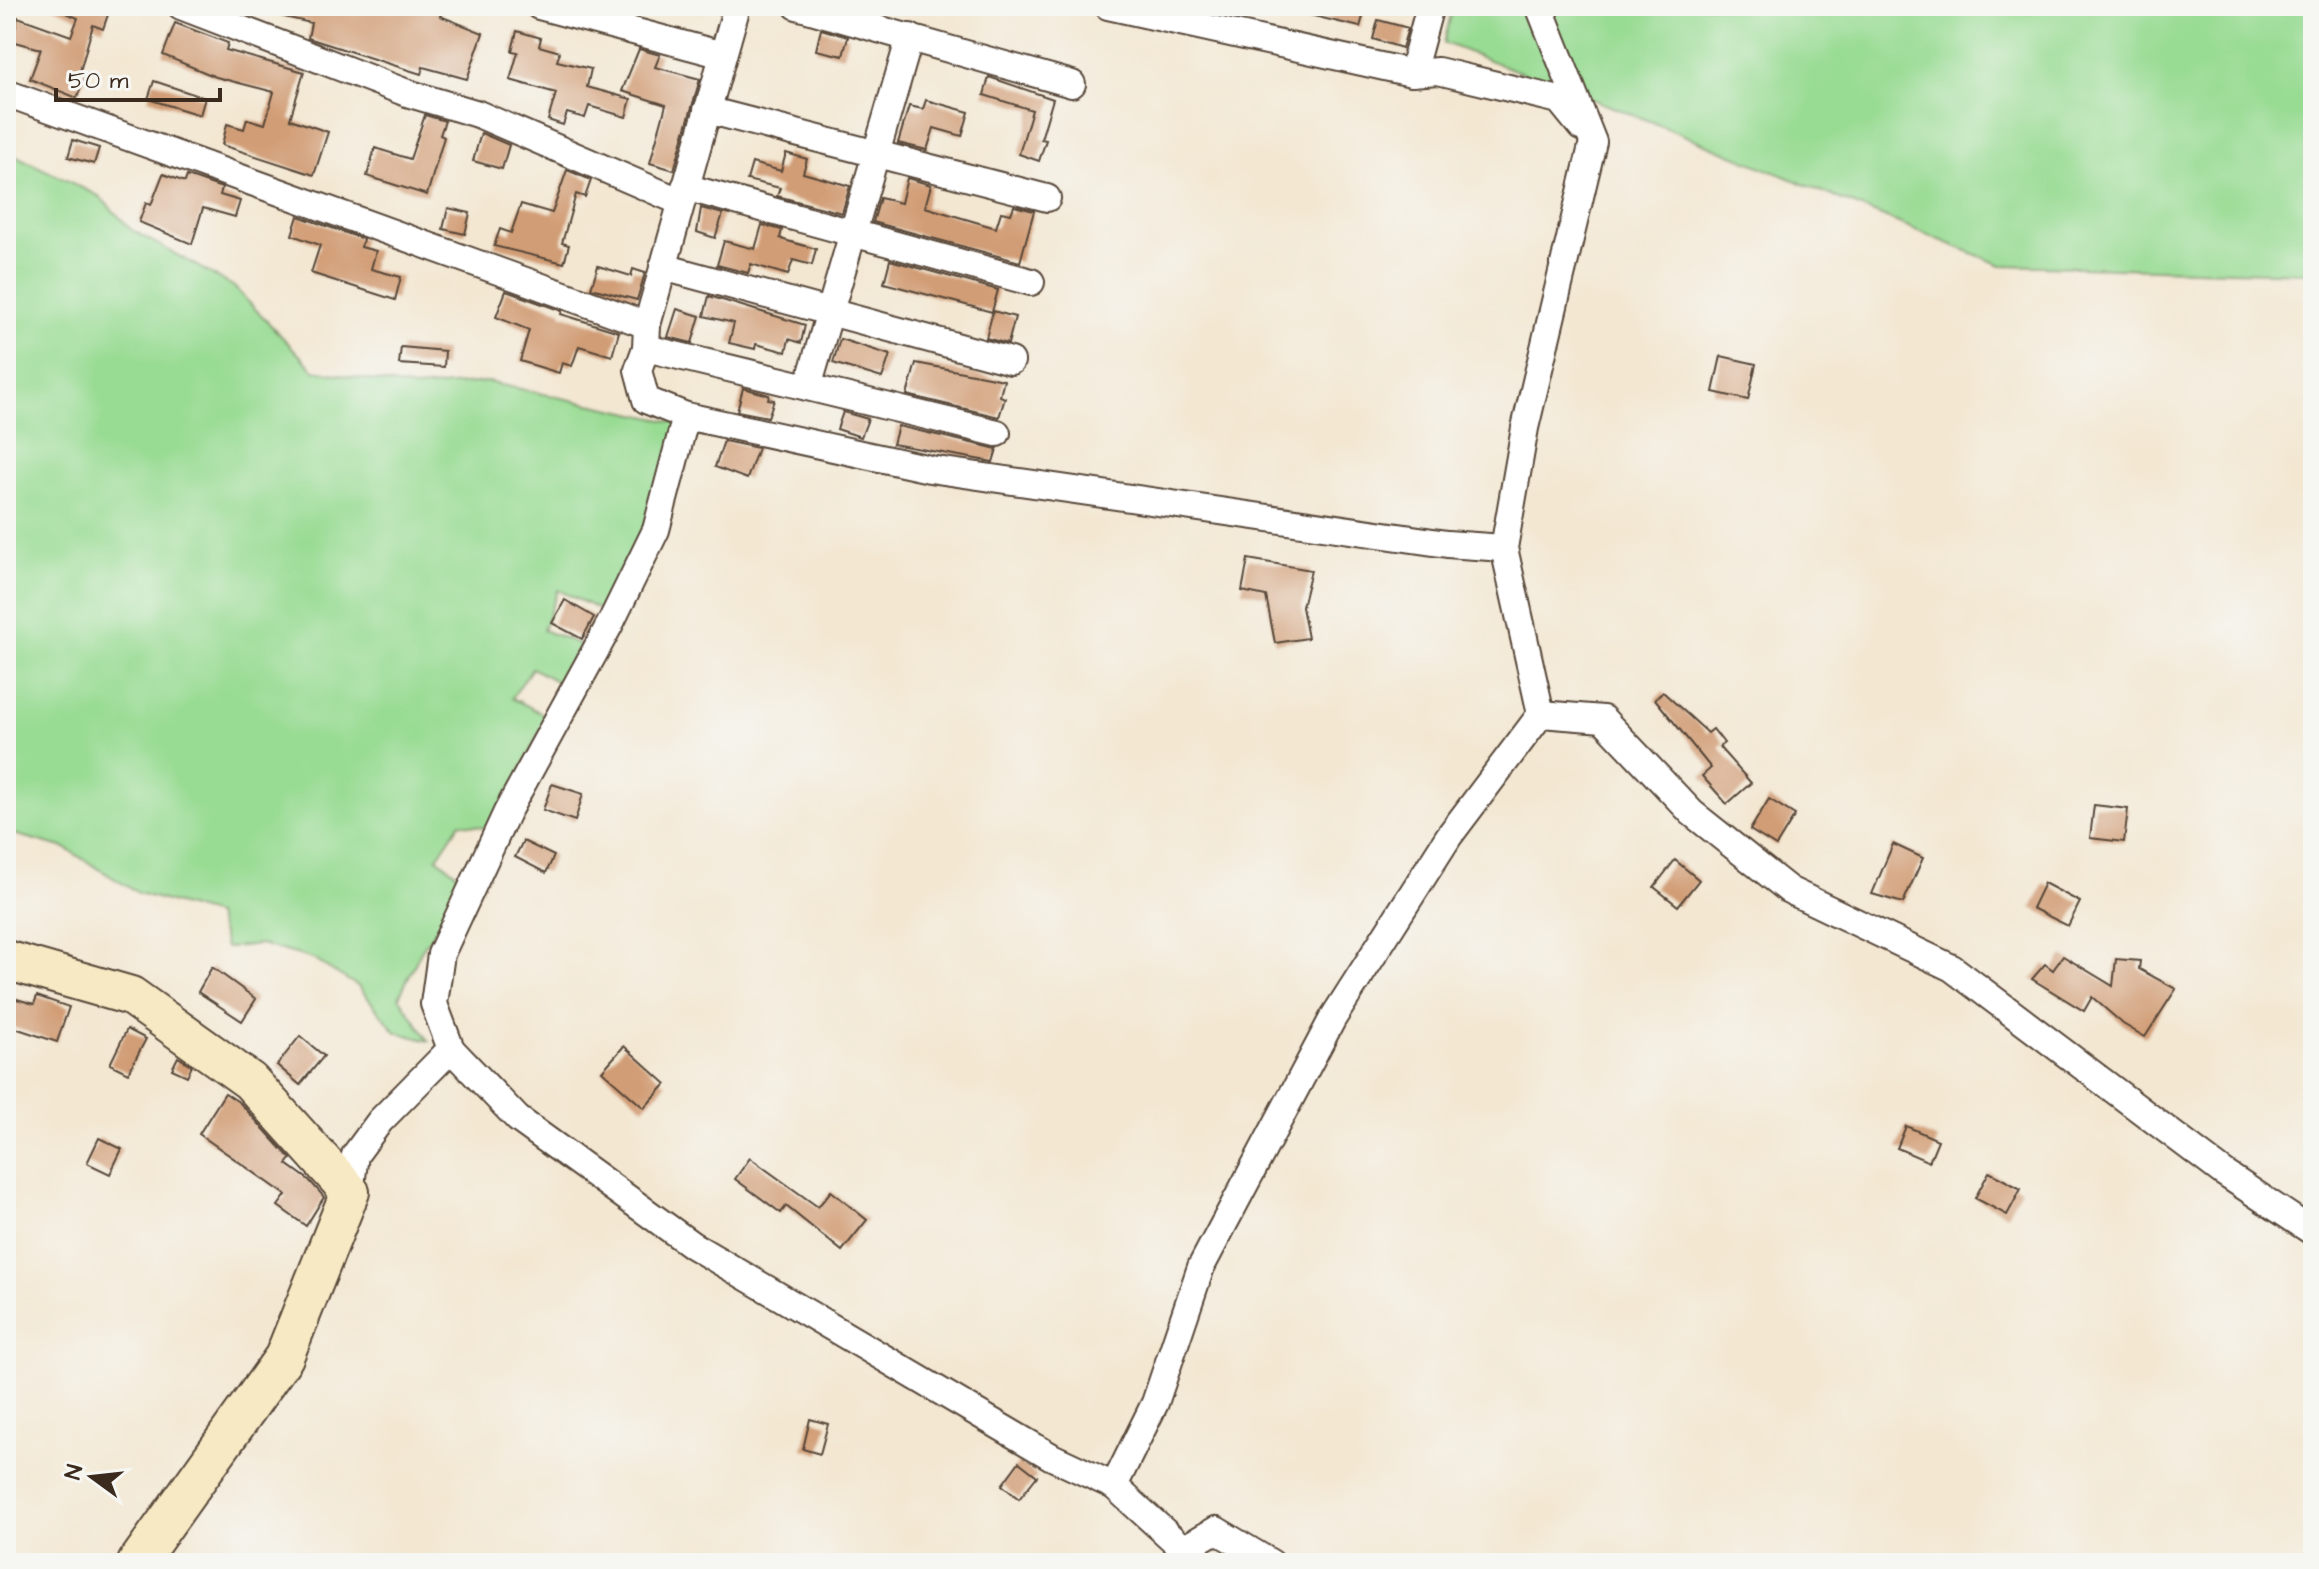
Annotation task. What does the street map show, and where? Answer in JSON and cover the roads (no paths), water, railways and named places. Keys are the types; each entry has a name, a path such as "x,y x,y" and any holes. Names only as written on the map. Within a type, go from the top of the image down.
{"street":[{"path":"181,6 407,93 478,114 683,195 853,234 1031,282"},
{"path":"539,6 723,55"},
{"path":"737,6 663,267 638,370 646,400 686,416 930,469 1447,544 1504,548"},
{"path":"797,6 1072,84"},
{"path":"1108,6 1412,73 1438,71 1559,100 1593,142"},
{"path":"1412,73 1430,6"},
{"path":"1114,1486 1155,1403 1201,1267 1333,1018 1449,836 1541,714 1504,548 1525,428 1593,142 1539,6"},
{"path":"808,387 910,37"},
{"path":"6,93 646,337 808,387 997,433"},
{"path":"707,110 1047,198"},
{"path":"663,267 1011,361"},
{"path":"686,416 656,530 610,624 507,812 441,954 434,1004 451,1049 518,1119 692,1245 1052,1457 1114,1486 1191,1556 1216,1530 1271,1563"},
{"path":"1541,714 1603,719 1692,813 1789,890 1952,968 2224,1173 2313,1232"},
{"path":"6,960 131,996 250,1081 350,1192"},
{"path":"137,1563 284,1357 350,1192 355,1155 380,1121 451,1049"}]}
